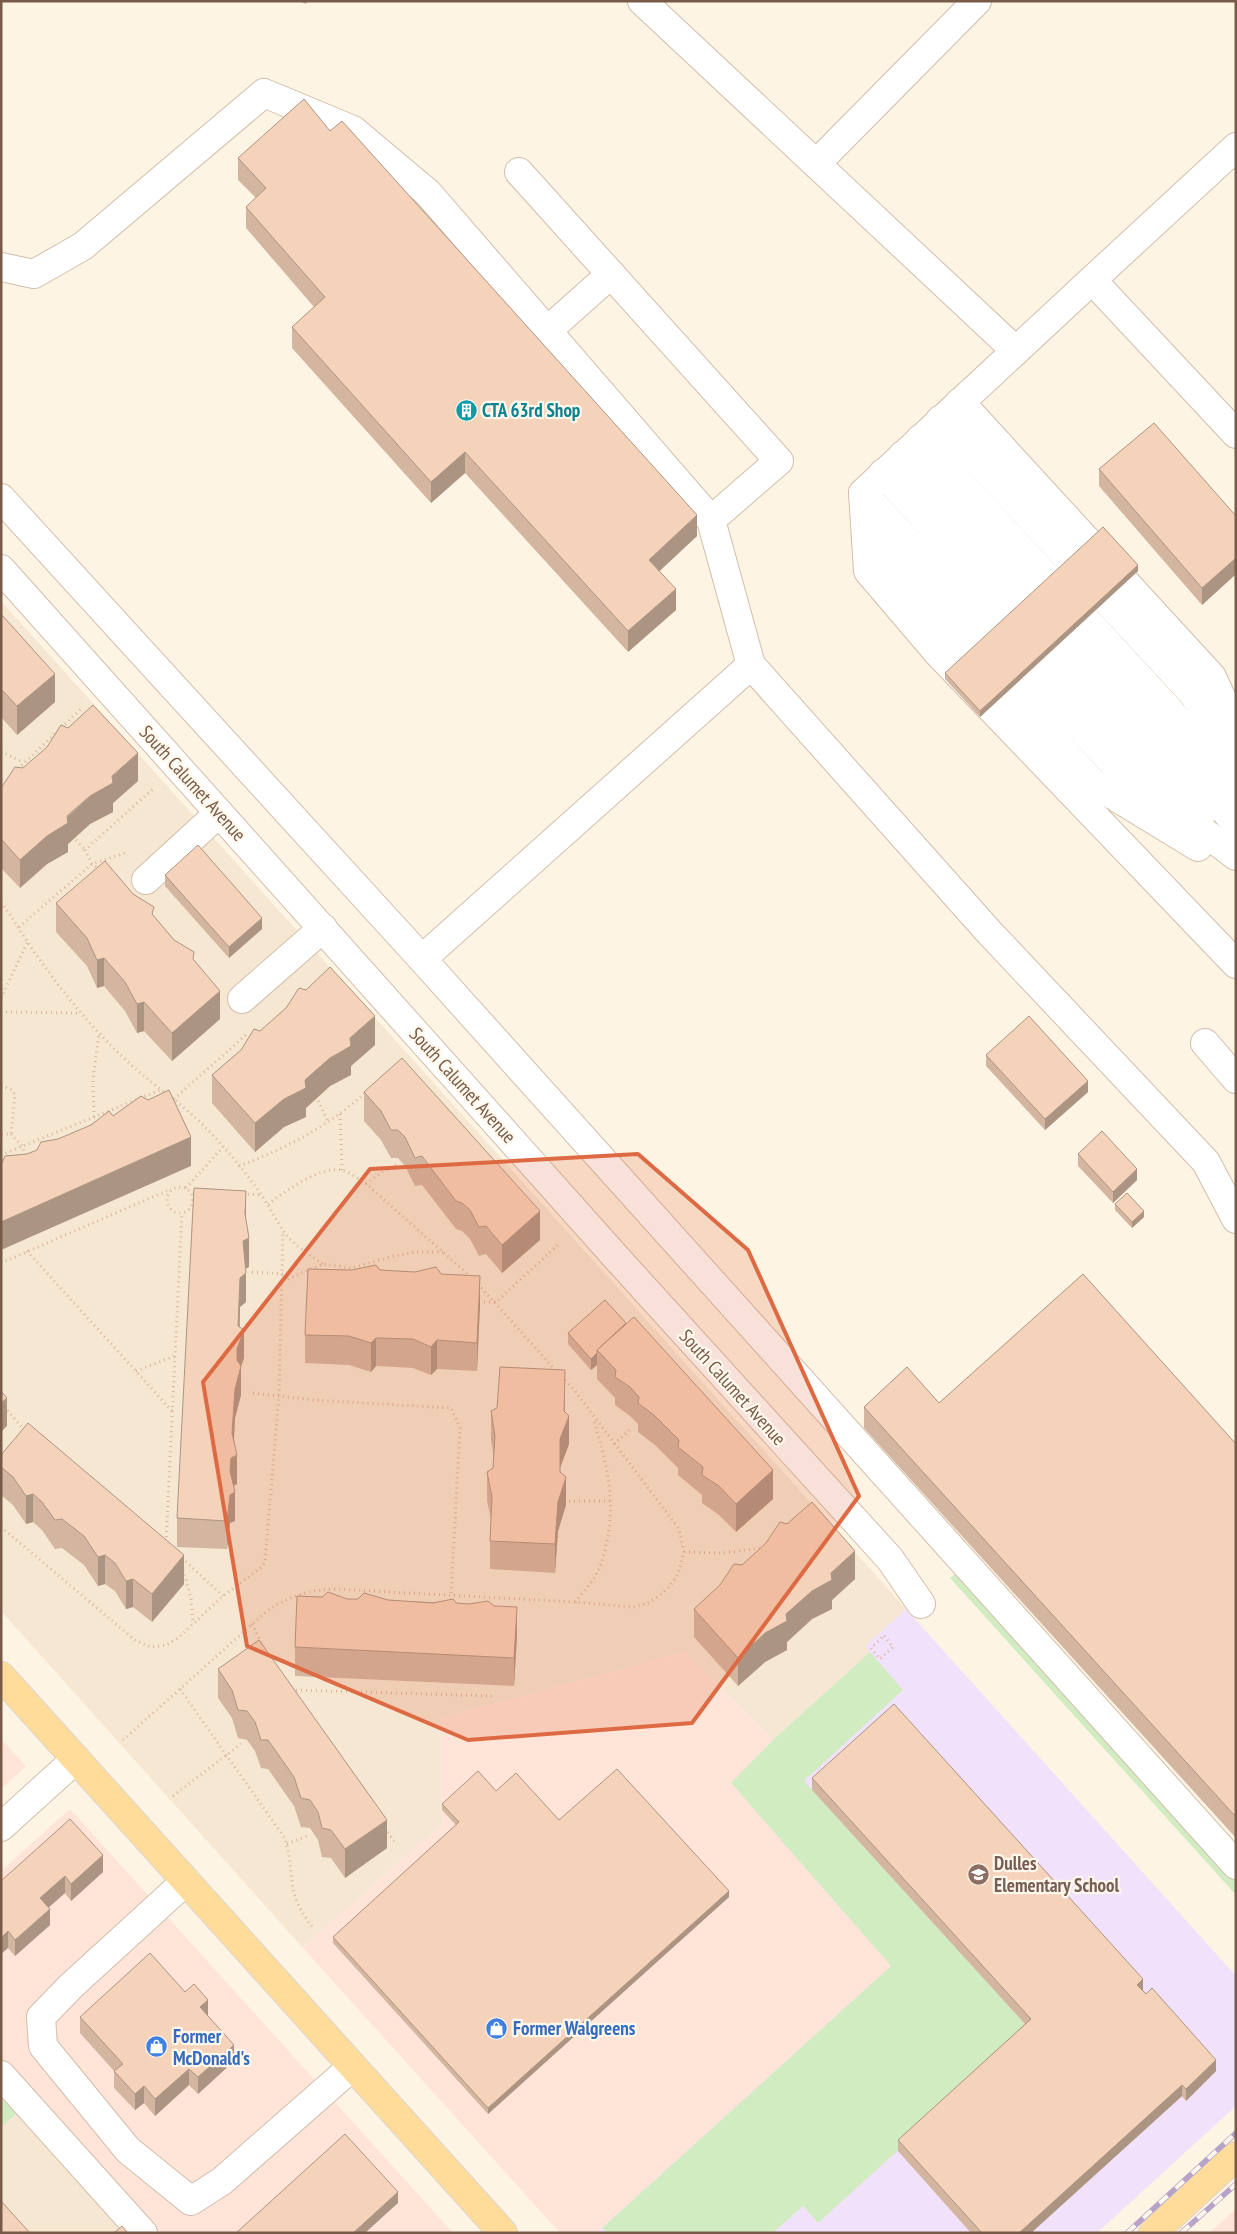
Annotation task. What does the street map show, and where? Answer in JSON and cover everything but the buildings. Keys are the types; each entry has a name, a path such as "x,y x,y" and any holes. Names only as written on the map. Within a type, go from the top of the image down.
{"main road":[{"path":"1,1676 504,2233"},
{"path":"1153,2233 1236,2156"}],"street":[{"path":"642,1 1015,350"},
{"path":"816,164 977,1"},
{"path":"1,267 34,274 83,246 264,93 353,130 428,193 711,520 750,665 989,932 1206,1162 1236,1219"},
{"path":"1236,147 863,493 868,571 925,638 1236,964"},
{"path":"519,172 779,461 711,520"},
{"path":"547,331 611,274"},
{"path":"1092,280 1236,434"},
{"path":"960,402 1212,677 1236,729"},
{"path":"940,420 1194,695 1236,766"},
{"path":"912,447 1172,712 1236,800"},
{"path":"912,447 1236,823"},
{"path":"883,473 1133,747 1236,841"},
{"path":"863,493 1114,764 1236,856"},
{"path":"1,498 422,959 1236,1865"},
{"path":"866,532 1094,783 1236,870"},
{"name":"South Calumet Avenue","path":"1,569 629,1273 890,1559 921,1604"},
{"path":"422,959 750,665"},
{"path":"146,880 219,813"},
{"path":"242,1012 323,928"},
{"path":"1205,1043 1236,1079"},
{"path":"1,1827 76,1759"},
{"path":"186,1881 71,1986 41,2017 43,2046 128,2150 191,2202 222,2181 352,2066"},
{"path":"1,2075 143,2233"}],"path":[{"path":"12,777 23,762 86,704"},
{"path":"1,752 23,762"},
{"path":"85,850 158,784"},
{"path":"76,840 85,850 92,864 102,871"},
{"path":"19,927 92,864 125,853"},
{"path":"1,902 28,943 82,1013 146,1080 197,1118 261,1195 283,1230 302,1251 322,1264 352,1268 415,1252 444,1252"},
{"path":"2,995 28,943"},
{"path":"1,1012 82,1013"},
{"path":"242,1012 248,1033 253,1039"},
{"path":"94,1117 93,1080 99,1032"},
{"path":"174,1100 248,1033"},
{"path":"241,1039 245,1043"},
{"path":"1,1086 12,1090 15,1095 11,1134"},
{"path":"1,1155 161,1090"},
{"path":"238,1166 278,1151 340,1114 368,1090"},
{"path":"318,1101 328,1121"},
{"path":"340,1114 342,1170"},
{"path":"1,1134 11,1134 22,1146 28,1161"},
{"path":"186,1188 222,1147"},
{"path":"366,1184 382,1172 398,1164"},
{"path":"123,1740 252,1624 282,1600 300,1593 334,1589 575,1602 632,1607 646,1604 670,1586 678,1574 684,1552 679,1529 575,1391 496,1302 444,1252 366,1184 342,1170 316,1175 291,1188 268,1204"},
{"path":"1,1263 171,1189 180,1186 191,1192 193,1200 190,1209 182,1213 172,1211 167,1205 167,1196 171,1189"},
{"path":"236,1194 261,1195"},
{"path":"193,1200 201,1198"},
{"path":"166,1543 182,1213"},
{"path":"1,1527 143,1645 151,1647 167,1645 223,1596 259,1569 265,1562 279,1396 283,1230"},
{"path":"478,1302 496,1302 566,1237"},
{"path":"27,1251 172,1412"},
{"path":"283,1281 322,1264"},
{"path":"252,1272 283,1274"},
{"path":"136,1371 175,1356"},
{"path":"253,1393 451,1408 460,1428 451,1596 453,1603"},
{"path":"1,1403 30,1436"},
{"path":"575,1602 596,1575 602,1562 609,1531 611,1501 609,1471 594,1417"},
{"path":"614,1444 632,1428"},
{"path":"569,1501 611,1501"},
{"path":"160,1538 171,1547"},
{"path":"684,1552 722,1553 765,1548"},
{"path":"179,1560 176,1552 223,1596"},
{"path":"182,1568 191,1598 193,1624"},
{"path":"252,1624 263,1647"},
{"path":"884,1636 888,1640 893,1647 880,1659 871,1648 884,1636"},
{"path":"180,1689 287,1844 294,1890 300,1907 313,1928"},
{"path":"294,1698 288,1690 494,1696"},
{"path":"173,1796 241,1744"},
{"path":"383,1825 394,1841"},
{"path":"287,1844 310,1835"}],"highlighted area":[{"path":"638,1154 748,1250 859,1496 692,1723 468,1740 247,1646 203,1382 370,1169"}],"shaded area":[{"path":"1,601 906,1609 866,1646 870,1652 773,1740 685,1652 441,1718 442,1824 303,1948 1,1611"},
{"name":"Dulles Elementary School","path":"906,1609 1236,1976 1236,2106 1097,2233 596,2233 891,1966 731,1783 773,1740 870,1652 865,1646"},
{"path":"685,1652 773,1740 731,1783 892,1966 596,2233 560,2233 303,1948 442,1824 441,1718"},
{"path":"1,1739 26,1766 1,1789"},
{"path":"70,1809 453,2233 143,2233 1,2075 1,1871"},
{"path":"1,2075 143,2233 1,2233"},
{"path":"1236,2209 1236,2233 1209,2233"}],"green space":[{"path":"959,1571 1236,1880 1236,1895 950,1578"},
{"path":"870,1652 903,1690 804,1781 1031,2030 818,2223 803,2206 773,2233 608,2233 602,2228 891,1966 731,1783 773,1740"},
{"path":"1,2097 16,2114 1,2127"}],"railway":[{"path":"1127,2233 1236,2133"},
{"path":"1181,2233 1236,2184"}],"place":[{"name":"CTA 63rd Shop","path":"466,410"},
{"name":"Dulles Elementary School","path":"978,1874"},
{"name":"Former Walgreens","path":"497,2028"},
{"name":"Former McDonald's","path":"157,2047"}]}
